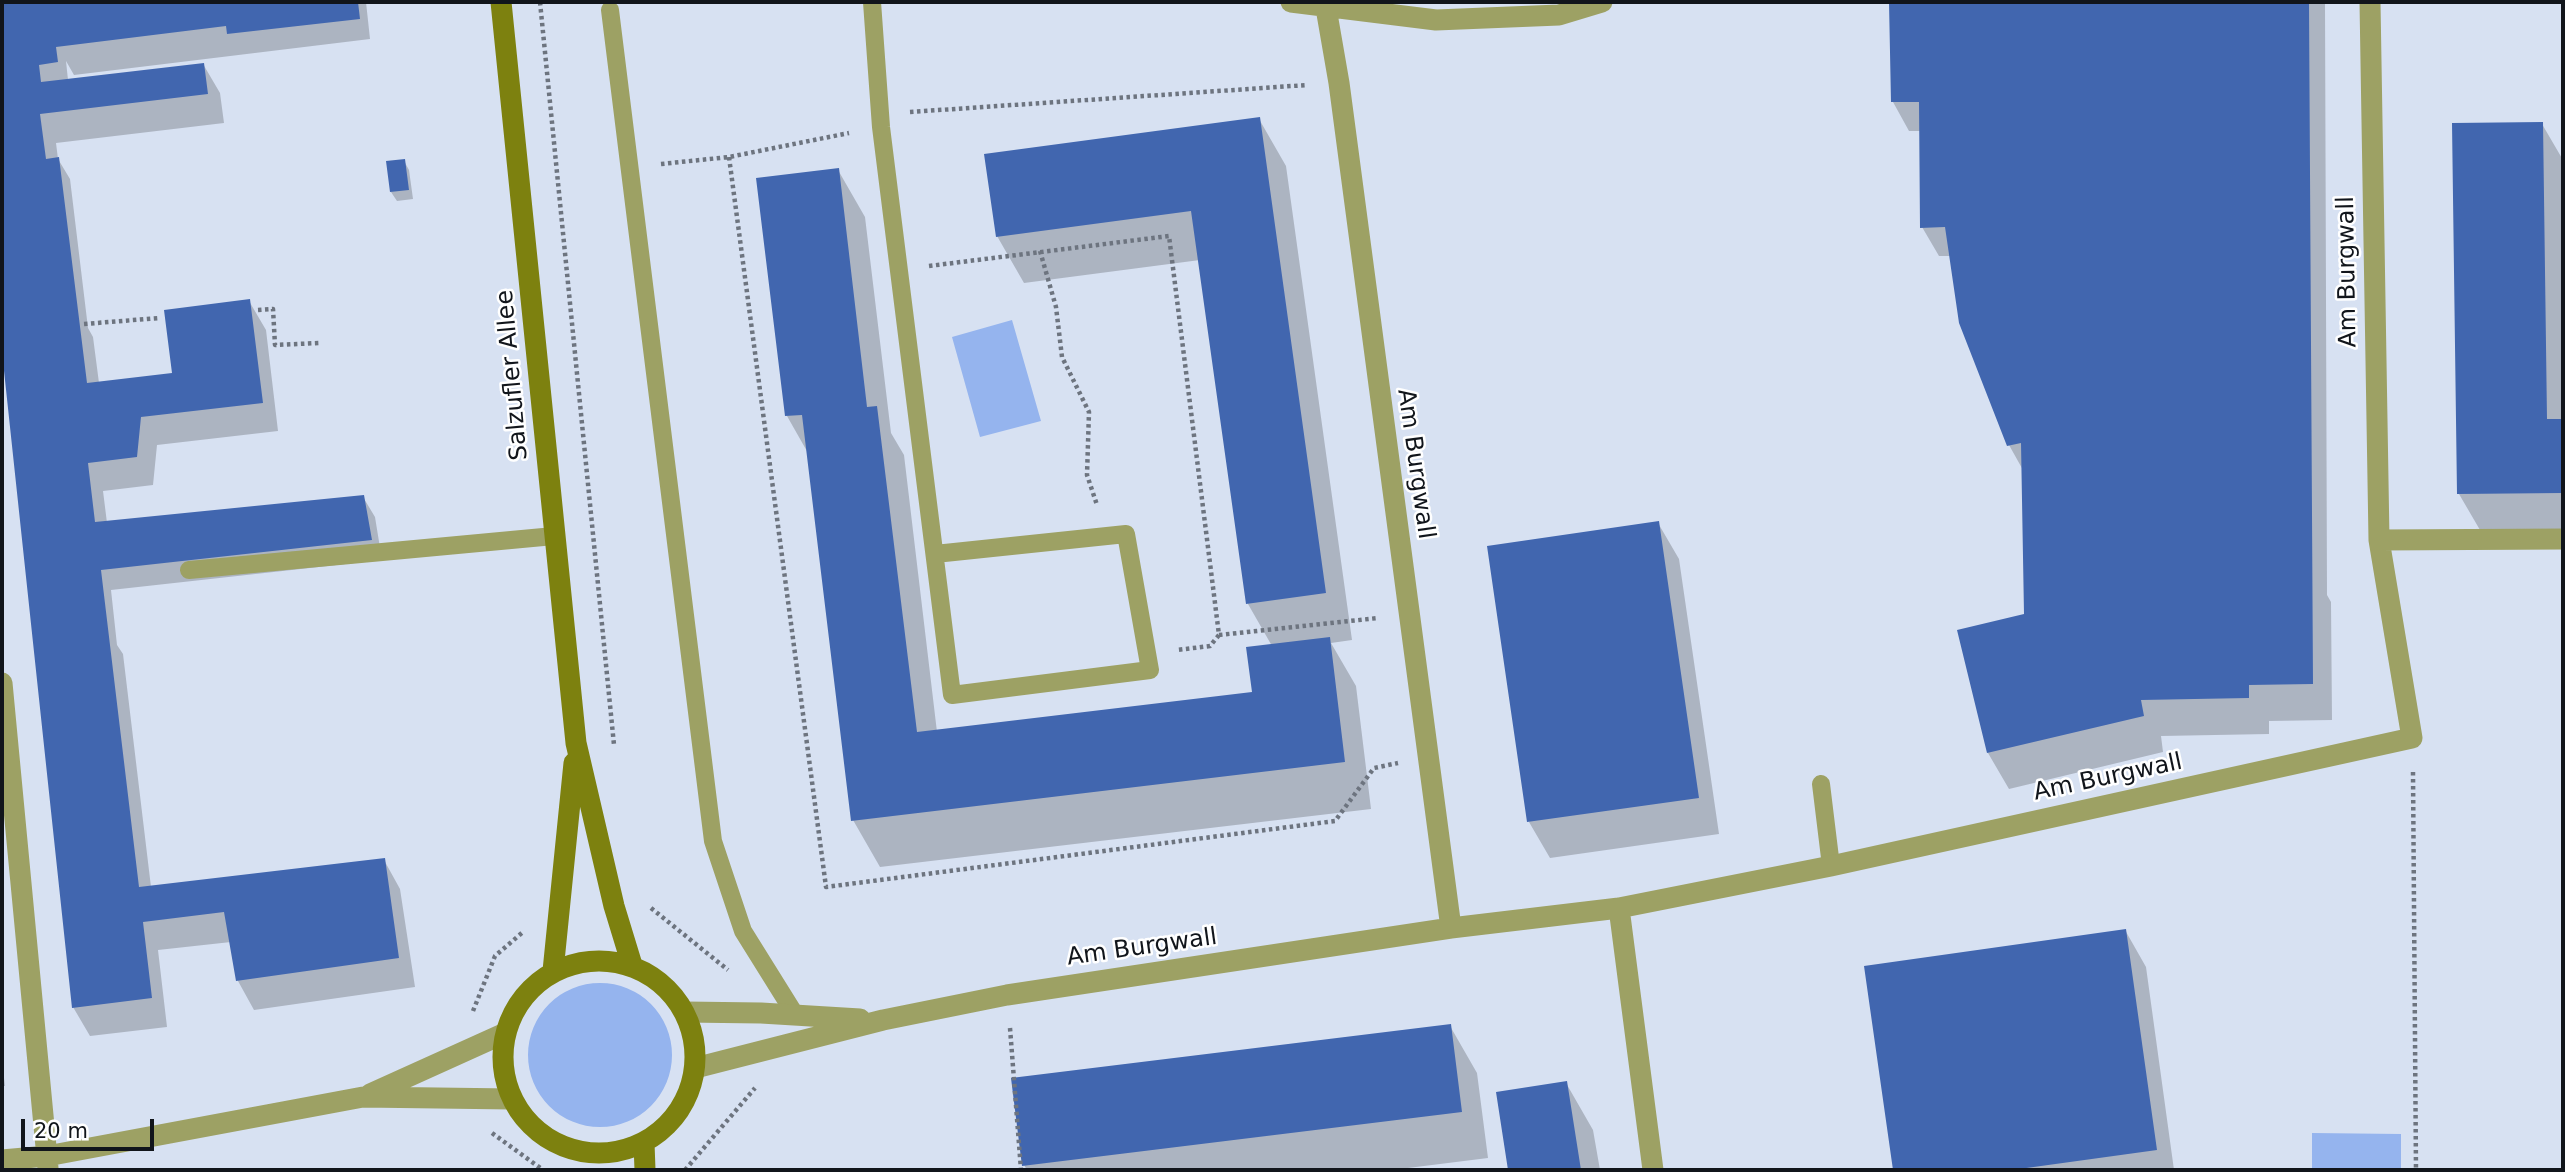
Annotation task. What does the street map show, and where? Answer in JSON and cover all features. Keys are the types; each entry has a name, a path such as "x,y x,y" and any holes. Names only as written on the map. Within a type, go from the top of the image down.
{"main road":[{"name":"Salzufler Allee","path":"501,2 576,743 614,906 632,965"},
{"name":"Salzufler Allee","path":"553,971 576,743"},
{"path":"605,960 632,965 653,976 672,992 685,1012 695,1039 695,1068 687,1098 669,1124 644,1143 588,1161 555,1143 530,1124 512,1099 505,1078 502,1055 505,1033 515,1008 531,987 553,971 578,962 605,960"},
{"path":"644,1143 645,1170"}],"street":[{"path":"1291,2 1436,20 1559,15 1602,2"},
{"name":"Am Burgwall","path":"695,1068 883,1020 1007,995 1451,928 1619,908 1831,866 2412,738 2379,540 2370,2"},
{"name":"Am Burgwall","path":"1326,8 1339,83 1451,928"},
{"path":"2379,540 2563,539"},
{"path":"2,683 48,1163"},
{"path":"1619,908 1653,1170"},
{"name":"Am Burgwall","path":"685,1012 883,1020"},
{"path":"2,1160 48,1163 363,1097 505,1033"},
{"path":"363,1097 512,1099"}],"lane":[{"path":"872,2 881,120 952,695 1150,670 1126,534 935,554"},
{"path":"610,10 713,841 743,931 796,1016"},
{"path":"189,570 554,536"},
{"path":"1821,784 1831,866"}],"path":[{"path":"540,2 614,746"},
{"path":"631,168 729,157 881,120 1339,83"},
{"path":"900,270 1169,236 1219,635"},
{"path":"1040,251 1056,307 1062,357 1088,412 1087,475 1102,521 1099,537"},
{"path":"258,310 273,309 275,345 319,343"},
{"path":"83,324 159,318"},
{"path":"1147,655 1210,646 1219,635 1409,615"},
{"path":"2412,738 2416,1170"},
{"path":"645,898 651,909"},
{"path":"1007,995 1021,1170"},
{"path":"488,1130 544,1170"}],"shaded area":[{"path":"1012,320 1041,421 980,437 952,337"},
{"path":"600,983 628,988 651,1004 667,1027 672,1055 667,1083 651,1106 628,1122 600,1127 572,1122 549,1106 533,1083 528,1055 533,1027 549,1004 572,988"},
{"path":"2312,1133 2401,1134 2401,1170 2312,1170"}],"building":[{"path":"2,2 358,2 360,19 227,34 226,26 56,47 58,62 39,65 41,82 204,63 208,94 40,114 46,159 59,157 87,383 172,373 164,310 250,299 263,403 141,417 137,457 88,463 95,522 364,495 372,540 101,570 139,887 385,858 399,958 236,981 224,912 143,922 152,998 72,1008 2,352"},
{"path":"1889,2 2309,2 2313,684 2249,685 2249,698 2141,700 2144,716 1987,753 1957,630 2024,614 2021,443 2007,446 1959,323 1945,227 1920,228 1919,102 1891,102"},
{"path":"1260,117 1326,593 1246,604 1191,211 996,237 984,154"},
{"path":"2543,122 2547,419 2563,419 2563,493 2457,494 2452,123"},
{"path":"405,159 409,190 390,192 386,161"},
{"path":"839,168 867,407 877,406 917,732 1252,692 1246,647 1330,637 1345,762 851,821 802,415 785,416 756,178"},
{"path":"1659,521 1699,798 1527,822 1487,546"},
{"path":"2126,929 2157,1150 2012,1170 1893,1170 1864,966"},
{"path":"1451,1024 1462,1112 1022,1166 1011,1078"},
{"path":"1567,1081 1581,1170 1508,1170 1496,1092"}]}
